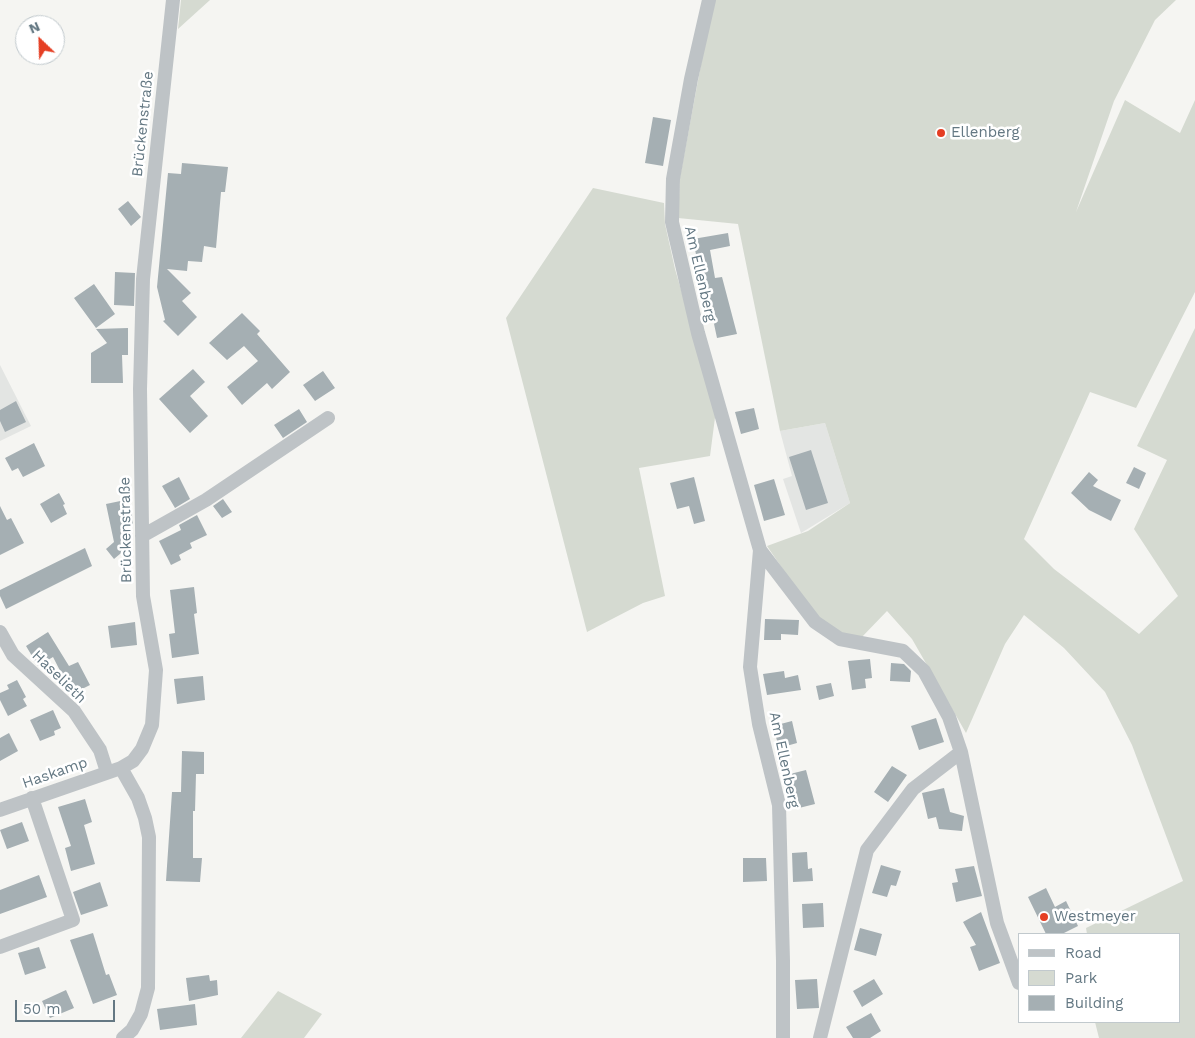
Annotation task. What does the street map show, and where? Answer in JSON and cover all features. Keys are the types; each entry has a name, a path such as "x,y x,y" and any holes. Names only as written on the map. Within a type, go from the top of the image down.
{"street":[{"name":"Brückenstraße","path":"121,768 133,760 142,749 152,725 156,670 143,596 140,389 143,279 173,0"},
{"name":"Am Ellenberg","path":"709,0 691,79 673,179 672,222 698,334 760,550 750,667 759,724 779,805 783,1038"},
{"path":"142,536 206,500 328,418"},
{"name":"Am Ellenberg","path":"760,550 815,622 840,639 903,651 924,671 949,717 961,752 997,922 1018,980"},
{"name":"Haselieth","path":"0,632 12,655 74,711 100,750 108,772"},
{"path":"820,1038 867,850 913,789 961,752"},
{"path":"121,768 138,798 145,818 148,837 148,988 141,1014 130,1035"},
{"name":"Haskamp","path":"0,810 121,768"},
{"path":"0,947 73,920 32,798"}],"shaded area":[{"path":"0,365 31,426 0,441"},
{"path":"825,423 850,503 801,533 783,479 792,476 780,431"}],"green space":[{"path":"181,0 210,0 178,29"},
{"path":"713,0 1176,0 1155,20 1114,101 1076,212 1125,100 1180,133 1195,100 1195,292 1136,408 1090,392 1024,539 1054,569 1139,634 1178,596 1134,529 1167,460 1137,446 1195,328 1195,1038 1099,1038 1095,1023 1180,1023 1180,933 1087,933 1086,928 1183,881 1132,745 1105,692 1064,648 1024,615 1005,644 966,733 912,639 887,611 860,639 846,636 817,619 767,546 808,531 850,503 825,423 780,431 738,224 678,218 680,177"},
{"path":"593,188 664,203 665,224 675,269 716,410 710,456 639,468 665,596 643,603 587,632 506,318"},
{"path":"278,991 322,1014 304,1038 241,1038"}],"building":[{"path":"653,117 671,120 663,166 645,163"},
{"path":"182,163 228,167 225,192 221,192 216,248 204,246 202,262 188,261 187,271 167,269 191,293 182,301 197,317 178,336 163,321 165,320 157,287 168,173 181,174"},
{"path":"128,201 141,217 131,226 118,209"},
{"path":"728,233 730,246 710,250 715,278 722,277 737,334 717,338 710,305 706,306 693,239"},
{"path":"115,272 135,273 134,306 114,305"},
{"path":"94,284 115,314 96,328 74,298"},
{"path":"242,313 260,331 257,334 290,372 272,389 267,383 242,405 227,387 258,361 244,346 227,360 209,343"},
{"path":"128,328 128,355 122,355 123,383 91,383 91,353 107,343 96,329"},
{"path":"193,369 205,382 190,396 208,416 190,433 159,399"},
{"path":"323,371 335,388 315,401 303,385"},
{"path":"16,401 26,422 5,432 0,421 0,410"},
{"path":"754,408 759,429 741,434 735,412"},
{"path":"299,409 307,422 283,438 274,425"},
{"path":"34,443 45,466 23,477 18,468 12,471 5,458"},
{"path":"811,450 828,503 806,510 789,457"},
{"path":"1134,467 1146,473 1139,489 1126,483"},
{"path":"1089,472 1098,480 1093,486 1121,500 1111,521 1089,510 1071,493"},
{"path":"179,477 190,499 175,508 162,486"},
{"path":"694,477 705,521 694,524 689,506 677,509 670,483"},
{"path":"774,479 785,515 764,521 754,485"},
{"path":"59,493 65,504 63,505 67,514 51,523 40,504"},
{"path":"130,499 133,524 122,527 133,543 114,559 106,549 114,542 106,504"},
{"path":"223,499 232,512 222,518 213,506"},
{"path":"0,506 7,520 11,518 24,543 0,555"},
{"path":"197,515 207,535 190,543 192,548 179,555 181,560 171,565 159,541 181,530 179,525"},
{"path":"85,548 92,566 6,609 0,596 0,590"},
{"path":"194,587 197,613 194,614 199,654 172,658 169,634 175,633 170,590"},
{"path":"765,619 799,620 798,635 781,634 781,640 764,640"},
{"path":"135,622 137,645 111,648 108,626"},
{"path":"48,632 69,666 78,662 90,685 72,694 53,657 38,666 26,646"},
{"path":"870,659 872,678 865,679 866,688 852,690 848,661"},
{"path":"891,663 904,664 911,671 910,682 890,681"},
{"path":"784,671 785,678 798,675 801,690 767,695 763,674"},
{"path":"203,676 205,700 177,704 174,679"},
{"path":"17,680 26,697 23,699 27,706 8,716 0,700 0,693 9,689 7,685"},
{"path":"831,683 834,696 819,700 816,686"},
{"path":"53,710 61,728 54,731 55,735 40,741 30,720"},
{"path":"936,718 944,742 919,750 911,726"},
{"path":"792,721 797,743 779,748 773,726"},
{"path":"9,733 18,751 0,761 0,738"},
{"path":"182,751 204,752 204,774 196,774 195,811 193,811 193,858 202,858 200,882 166,881 172,792 181,792"},
{"path":"892,766 907,775 888,802 874,792"},
{"path":"806,770 815,804 795,809 786,775"},
{"path":"944,788 950,812 964,816 962,831 939,829 936,817 928,819 922,793"},
{"path":"85,799 92,822 84,825 95,864 71,871 65,848 71,846 58,807"},
{"path":"22,822 29,841 7,849 0,830"},
{"path":"807,852 808,869 812,868 813,881 793,882 792,853"},
{"path":"743,858 766,858 767,881 743,882"},
{"path":"881,865 901,871 896,886 891,885 887,897 872,893"},
{"path":"974,866 982,896 956,902 952,883 958,882 955,869"},
{"path":"39,875 47,897 0,914 0,890"},
{"path":"100,882 108,906 81,915 73,892"},
{"path":"1046,888 1055,907 1066,901 1078,926 1064,933 1046,933 1028,897"},
{"path":"823,903 824,927 803,928 802,904"},
{"path":"981,912 1000,963 979,971 970,947 976,945 963,922"},
{"path":"860,928 882,934 876,956 854,950"},
{"path":"93,933 106,975 109,974 117,995 93,1004 70,940"},
{"path":"39,947 46,968 25,975 18,953"},
{"path":"209,975 210,981 217,980 218,995 189,1001 186,978"},
{"path":"817,979 819,1008 797,1009 795,980"},
{"path":"874,979 883,994 862,1007 853,991"},
{"path":"66,990 74,1008 50,1018 42,1001"},
{"path":"195,1004 197,1025 160,1030 157,1009"},
{"path":"871,1013 881,1031 870,1038 853,1038 846,1027"}],"place":[{"name":"Ellenberg","path":"941,133"},
{"name":"Westmeyer","path":"1044,917"}]}
